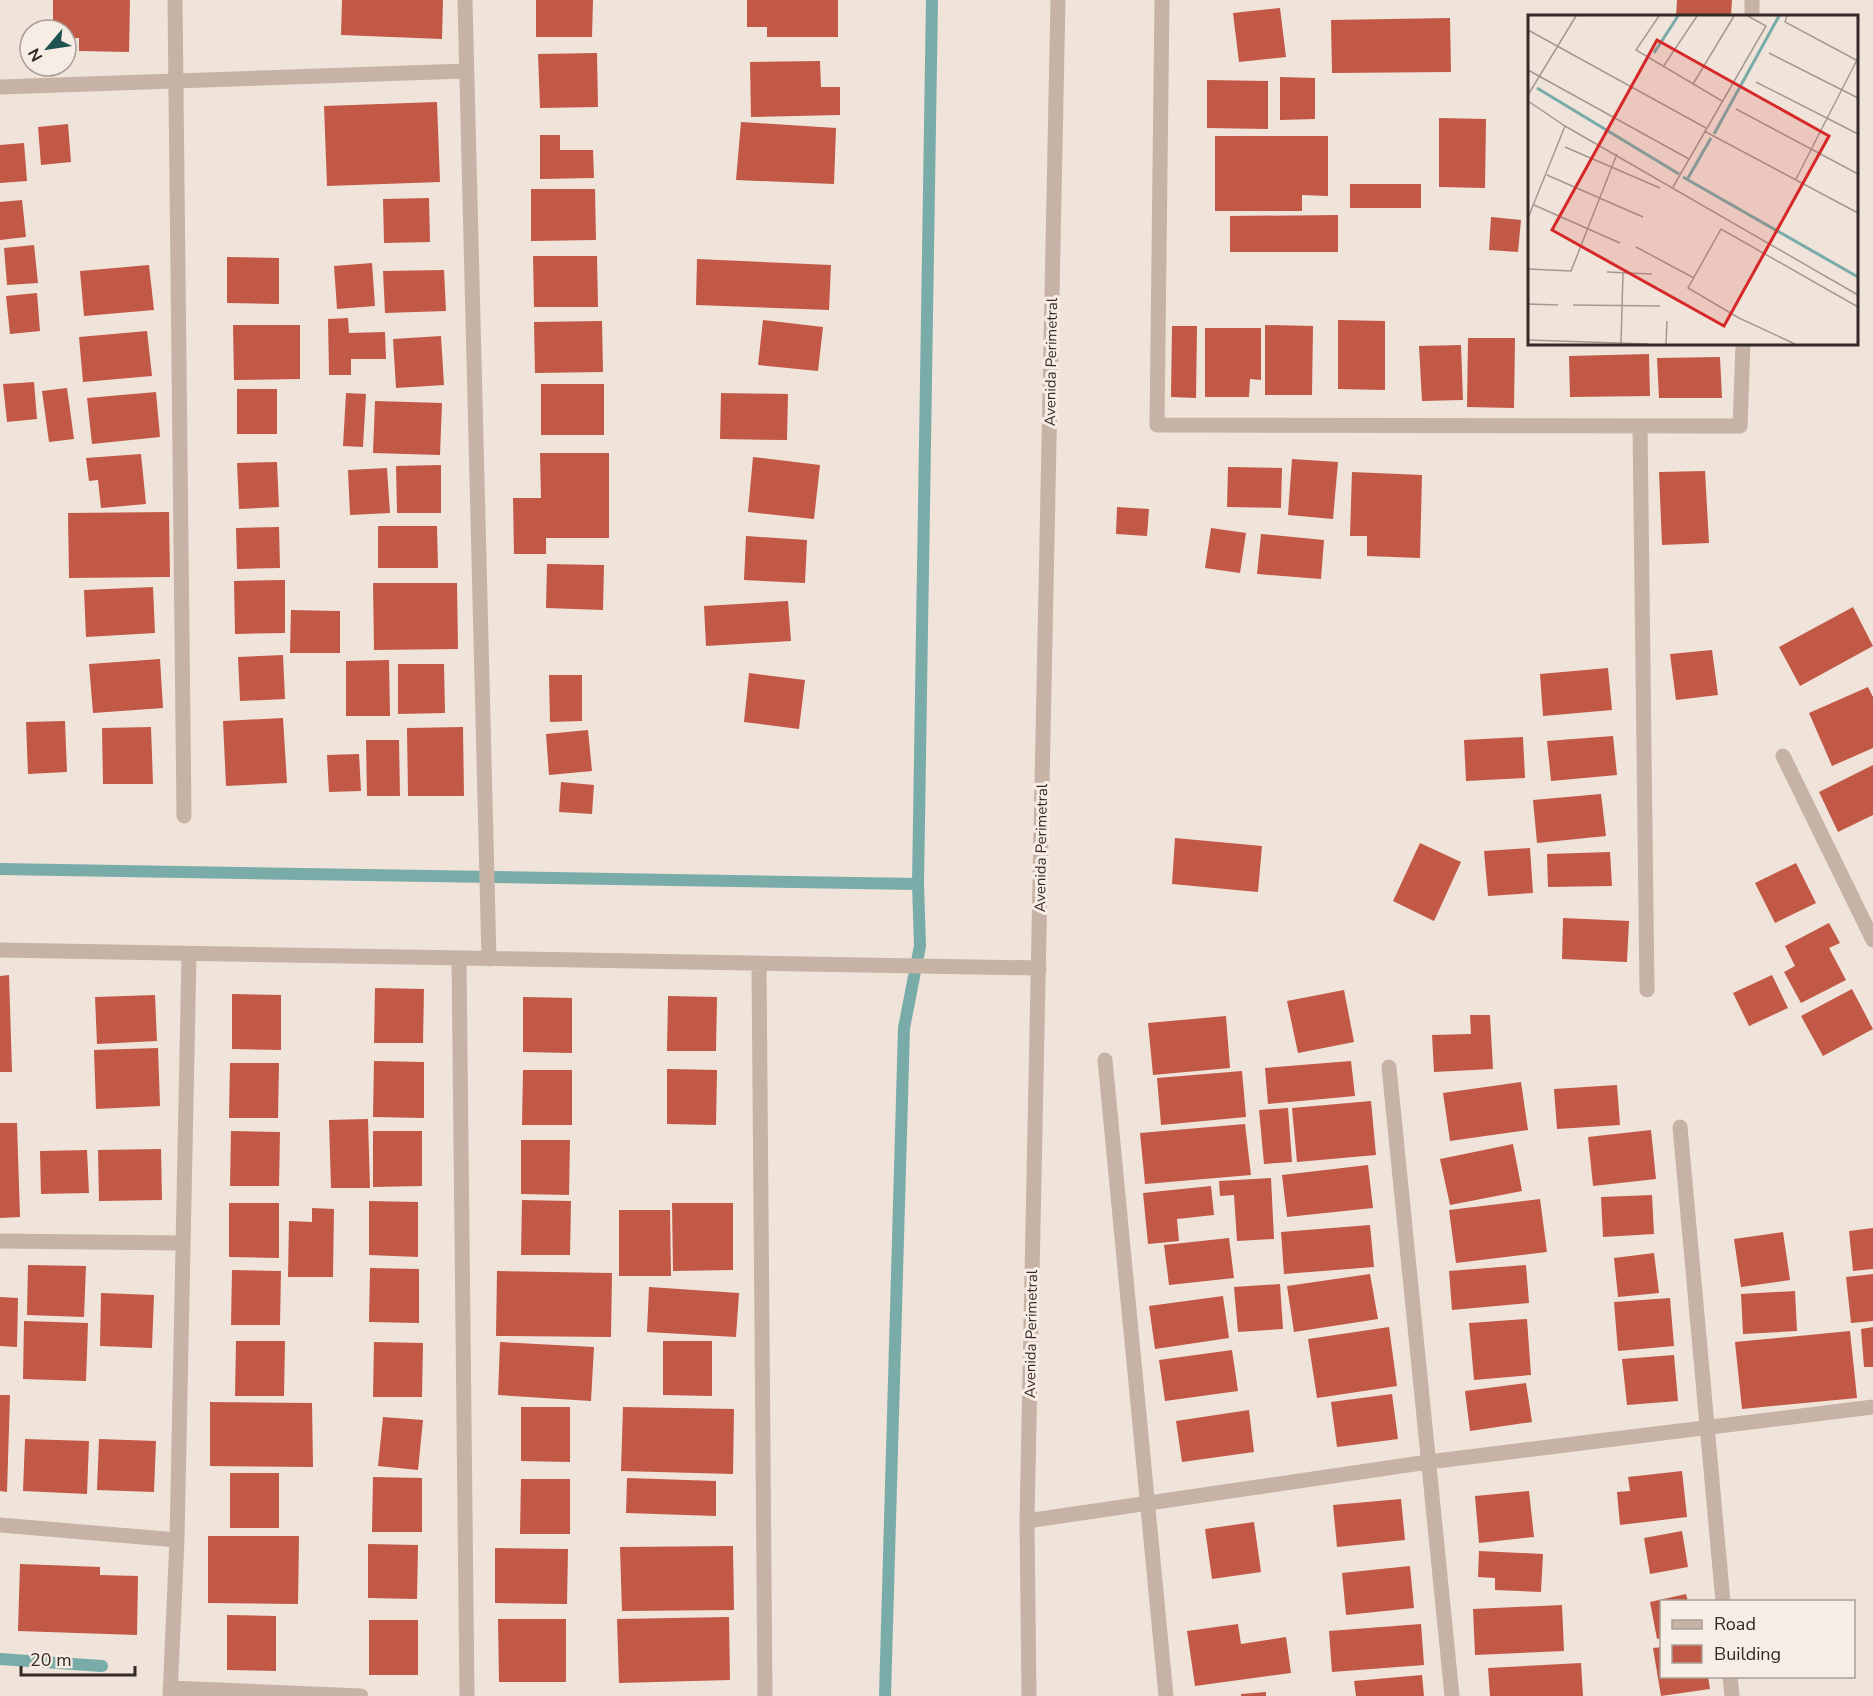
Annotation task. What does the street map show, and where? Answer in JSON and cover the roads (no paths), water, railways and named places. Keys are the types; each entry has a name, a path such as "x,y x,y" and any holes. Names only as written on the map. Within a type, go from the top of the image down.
{"street":[{"path":"175,0 184,816"},
{"path":"465,0 489,959"},
{"name":"Avenida Perimetral","path":"1029,1696 1027,1521 1058,0"},
{"path":"1162,0 1157,425 1740,426 1743,345"},
{"path":"0,87 466,70"},
{"path":"1640,426 1647,990"},
{"path":"1783,756 1873,940"},
{"path":"0,950 1039,968"},
{"path":"189,955 177,1540 170,1692 361,1696"},
{"path":"459,959 467,1696"},
{"path":"759,964 765,1696"},
{"path":"1105,1060 1166,1696"},
{"path":"1389,1067 1452,1696"},
{"path":"1680,1127 1723,1600"},
{"path":"0,1241 183,1243"},
{"path":"1027,1521 1428,1462 1873,1407"},
{"path":"0,1525 177,1540"},
{"path":"1730,1678 1732,1696"}],"waterway":[{"path":"885,1696 904,1028 920,946 918,884 932,0"},
{"path":"0,869 918,884"},
{"path":"0,1659 102,1666"}]}
